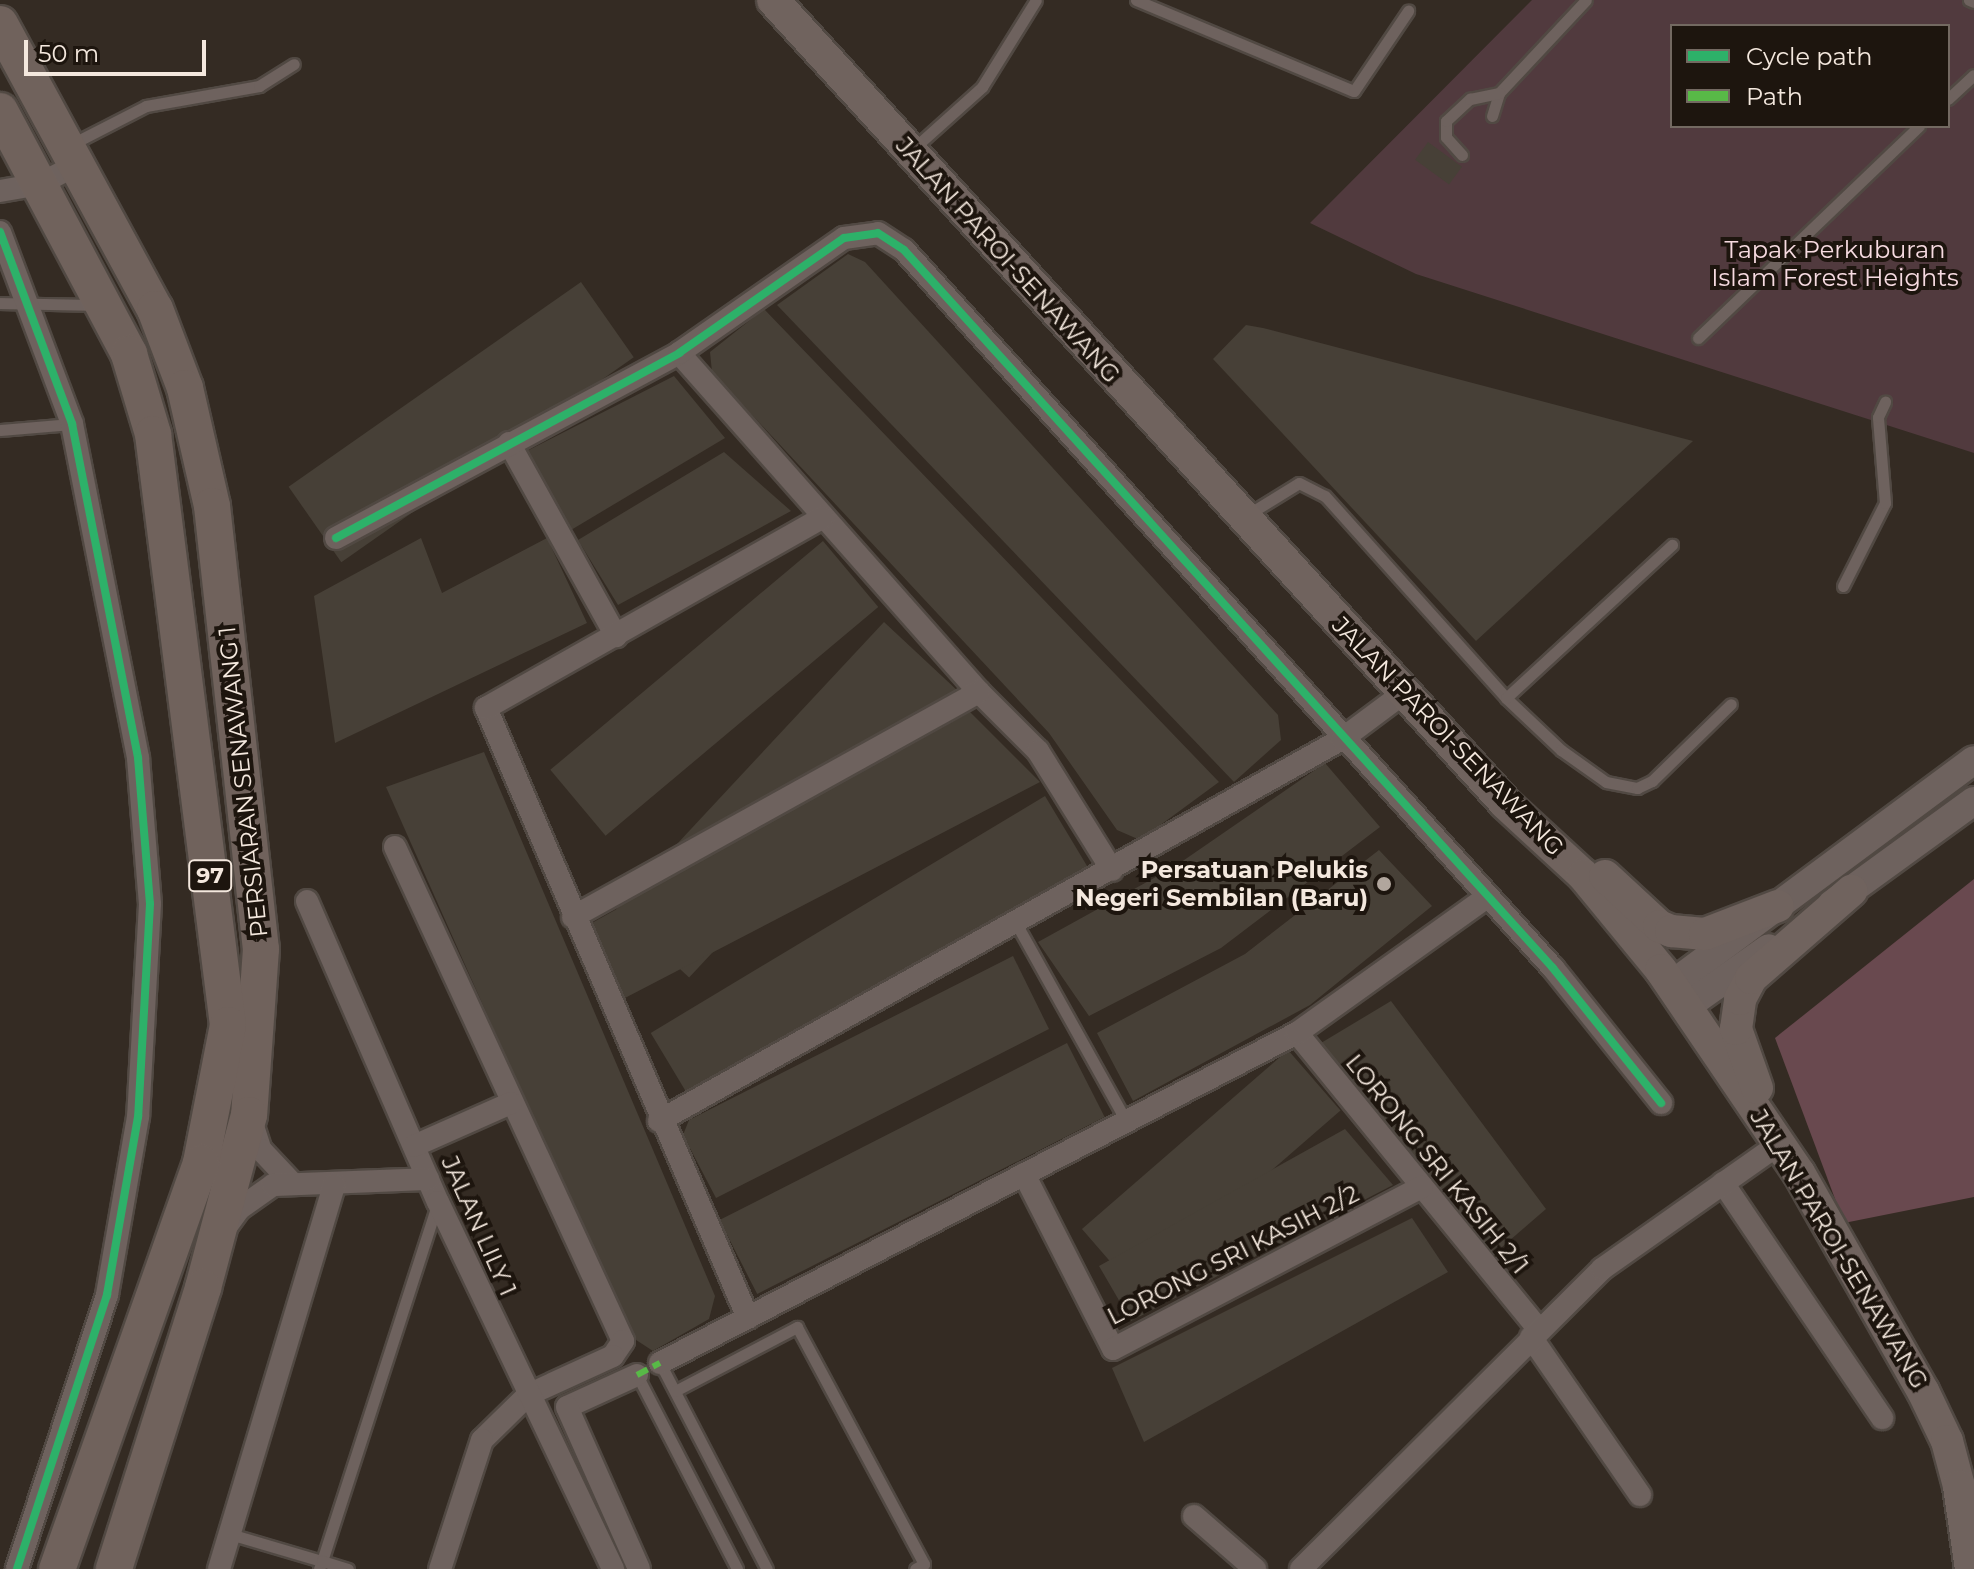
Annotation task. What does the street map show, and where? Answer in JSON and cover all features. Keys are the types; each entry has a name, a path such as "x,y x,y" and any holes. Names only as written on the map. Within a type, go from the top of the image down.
{"main road":[{"name":"JALAN PAROI-SENAWANG","path":"773,0 1506,804 1583,875 1679,995 1799,1173 1947,1441 1971,1569"},
{"name":"PERSIARAN SENAWANG 1","path":"0,24 155,309 185,388 212,506 261,949 249,1115 216,1241 142,1494 114,1569"},
{"name":"PERSIARAN SENAWANG 1","path":"0,111 129,354 153,434 228,1025 201,1163 57,1569"},
{"path":"1506,804 1561,834 1659,926 1671,931 1705,934 1778,906"},
{"path":"1799,1173 1747,1067 1736,1029 1740,999 1751,978 1851,891"}],"street":[{"path":"0,191 40,184 71,156"},
{"path":"0,232 72,424 138,758 150,904 145,1053 107,1295 17,1569"},
{"path":"336,538 679,353 812,257 844,238 878,233 904,250 1342,739 1553,968 1661,1103"},
{"path":"679,353 979,692 1038,751 1112,870"},
{"path":"509,443 616,636"},
{"path":"748,1318 659,1121 486,708 823,517"},
{"path":"573,917 979,692"},
{"path":"659,1121 1017,925 1342,739 1405,692"},
{"path":"1679,995 1778,906 1974,760"},
{"path":"1679,995 1851,891 1974,801"},
{"path":"395,847 623,1341 613,1356 528,1395 482,1440 440,1569"},
{"path":"660,1363 1297,1033 1487,897"},
{"name":"JALAN LILY 1","path":"307,901 438,1202 613,1569"},
{"name":"LORONG SRI KASIH 2/1","path":"1297,1033 1534,1332 1640,1495"},
{"path":"414,1146 511,1103"},
{"path":"249,1115 261,1150 291,1182"},
{"path":"1301,1569 1534,1332 1602,1269 1779,1144"},
{"name":"LORONG SRI KASIH 2/2","path":"1024,1174 1113,1349 1422,1187"},
{"path":"216,1241 257,1193 291,1182 334,1185 428,1179"},
{"path":"1723,1183 1882,1418"},
{"path":"219,1569 334,1185"},
{"path":"637,1375 567,1407 639,1569"},
{"path":"1194,1516 1255,1569"}],"lane":[{"path":"909,152 982,87 1036,0"},
{"path":"1136,0 1354,91 1408,11"},
{"path":"1492,116 1499,93 1586,0"},
{"path":"71,156 146,106 259,86 294,64"},
{"path":"1950,97 1974,75"},
{"path":"1462,155 1446,137 1446,121 1470,99 1499,93"},
{"path":"1698,338 1917,128"},
{"path":"0,303 26,306 105,305"},
{"path":"1843,586 1885,503 1878,417 1885,402"},
{"path":"0,430 72,424"},
{"path":"1243,518 1299,483 1325,496 1506,698 1589,773 1623,788 1652,781 1731,704"},
{"path":"1506,698 1672,545"},
{"path":"1017,925 1126,1121"},
{"path":"321,1565 438,1202"},
{"path":"675,1391 797,1327 924,1564 915,1569"},
{"path":"660,1363 767,1569"},
{"path":"637,1375 737,1569"},
{"path":"230,1534 321,1565 348,1569"}],"green space":[{"name":"Tapak Perkuburan Islam Forest Heights","path":"1532,0 1974,0 1974,453 1416,274 1310,223"}],"shaded area":[{"path":"1974,879 1974,1197 1844,1223 1775,1038"}],"building":[{"path":"1428,142 1462,167 1449,184 1415,160"},
{"path":"848,254 865,262 1278,715 1281,740 1234,782 777,305"},
{"path":"581,282 634,357 341,562 289,487"},
{"path":"764,309 1219,782 1140,840 1117,830 1049,733 712,372 710,352"},
{"path":"1246,325 1693,441 1476,641 1213,359"},
{"path":"674,376 725,438 571,530 525,452"},
{"path":"724,452 791,511 618,605 578,540"},
{"path":"421,538 442,593 547,538 587,623 335,743 314,596"},
{"path":"823,541 878,607 606,836 550,770"},
{"path":"884,622 957,690 689,978 616,909"},
{"path":"970,712 1040,782 623,999 590,924"},
{"path":"484,752 715,1296 709,1319 653,1351 630,1336 386,787"},
{"path":"1325,763 1380,827 1221,948 1089,1016 1038,942 1174,867"},
{"path":"1045,796 1087,866 693,1103 651,1033"},
{"path":"1379,850 1432,906 1310,1005 1133,1101 1097,1033 1245,954"},
{"path":"1013,956 1049,1029 716,1198 683,1135 689,1120"},
{"path":"1391,1001 1546,1209 1494,1254 1321,1043"},
{"path":"1067,1043 1105,1117 757,1294 720,1220"},
{"path":"1288,1050 1340,1110 1134,1289 1082,1229"},
{"path":"1345,1129 1393,1185 1131,1321 1099,1266"},
{"path":"1412,1218 1448,1272 1144,1442 1112,1368"}],"marked path":[{"path":"637,1375 660,1363"}],"cycle path":[{"path":"0,232 72,424 138,758 150,904 138,1117 107,1295 17,1569"},
{"path":"336,538 679,353 844,238 878,233 904,250 1553,968 1661,1103"}],"place":[{"name":"Persatuan Pelukis Negeri Sembilan (Baru)","path":"1384,884"}]}
